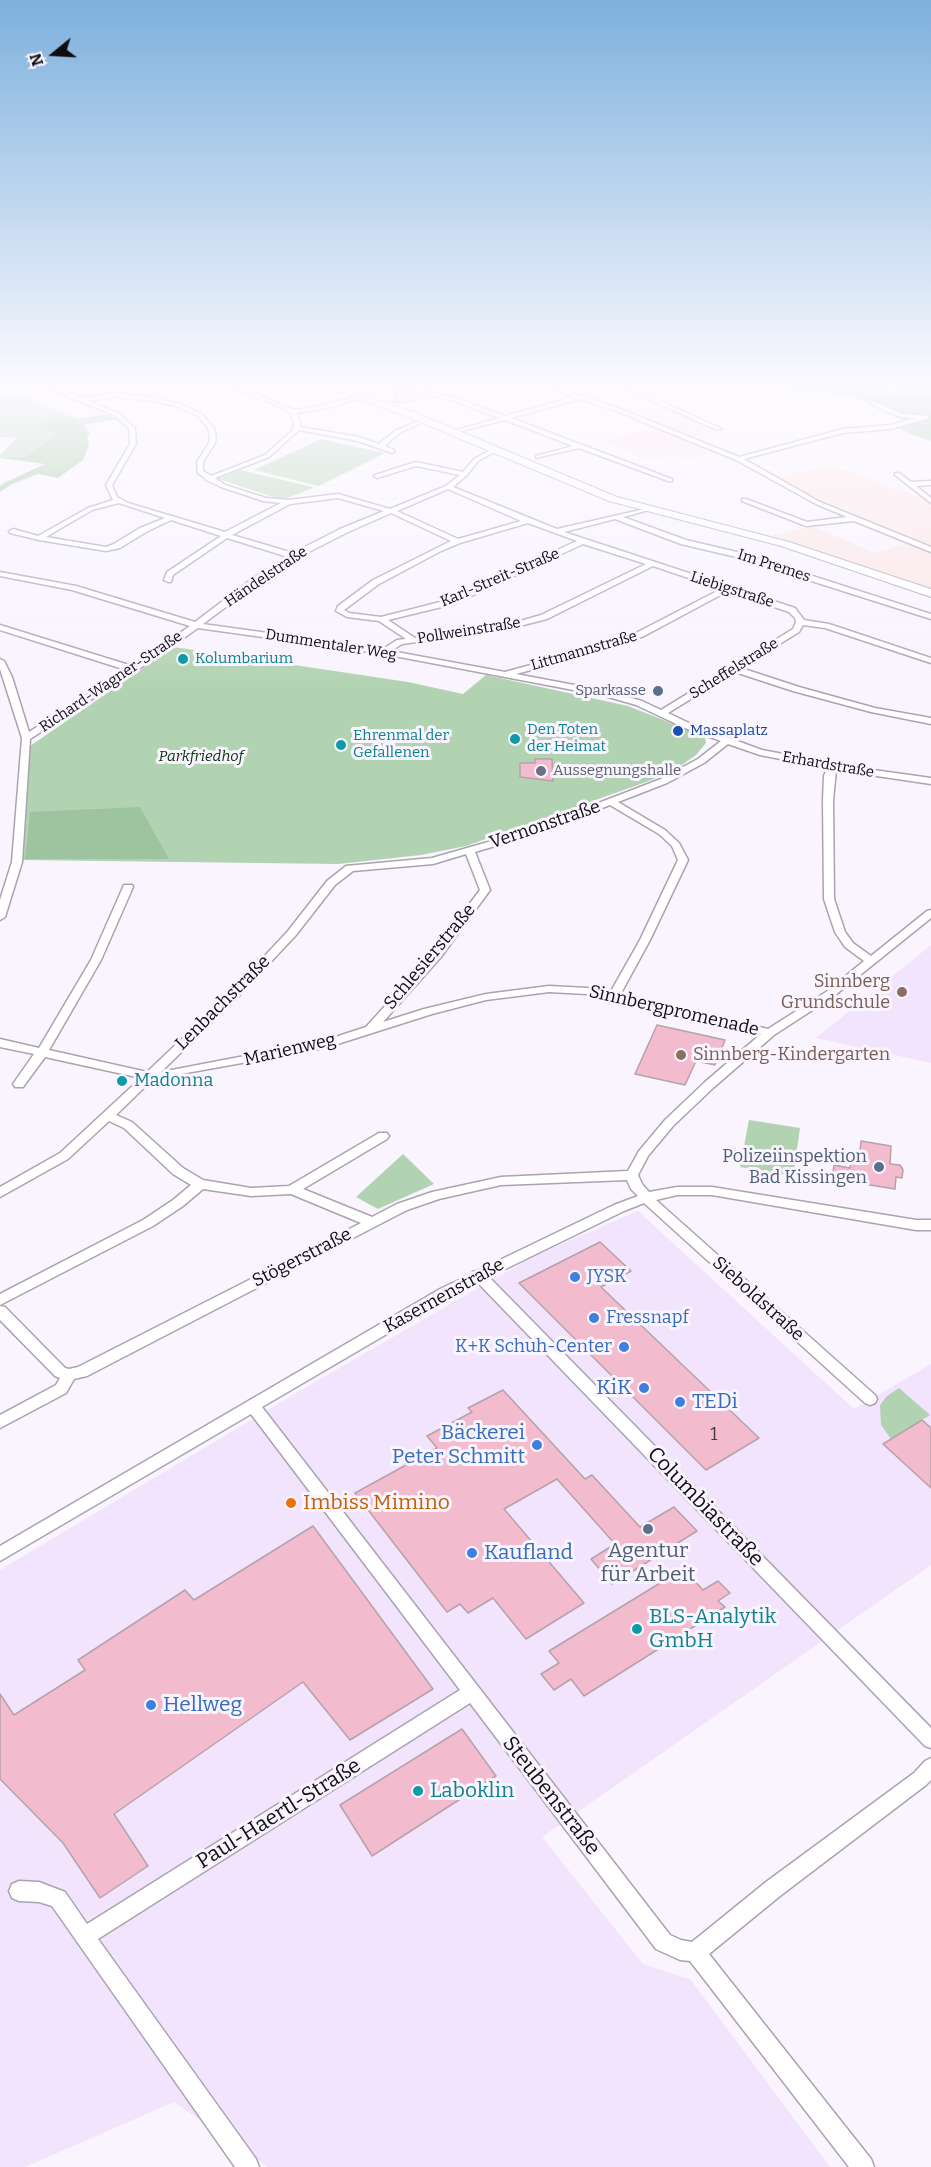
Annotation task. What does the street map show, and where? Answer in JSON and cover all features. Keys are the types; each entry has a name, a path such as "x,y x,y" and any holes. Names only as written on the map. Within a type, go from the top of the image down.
{"main road":[{"path":"571,482 647,509 785,544 931,593"}],"street":[{"path":"111,482 111,494 119,501 294,556"},
{"path":"216,482 256,498 289,502 338,496 394,512 457,541"},
{"name":"Händelstraße","path":"196,625 294,556 343,531 448,488 455,482"},
{"path":"778,482 853,519 931,550"},
{"path":"908,482 931,501"},
{"path":"911,484 931,483"},
{"name":"Liebigstraße","path":"448,488 583,541 792,610 799,617 800,622 826,627 931,661"},
{"path":"744,500 806,525 853,519"},
{"path":"39,538 90,509 119,501"},
{"path":"168,580 170,574 228,534 289,502"},
{"path":"556,531 647,509"},
{"name":"Im Premes","path":"616,517 684,542 738,555 931,617"},
{"path":"13,531 39,538 105,549 117,546 171,518"},
{"path":"413,640 392,624 381,619 347,615 340,611 376,582 457,541 528,521"},
{"name":"Karl-Streit-Straße","path":"381,619 451,602 583,541"},
{"name":"Pollweinstraße","path":"384,652 400,642 495,630 544,617 652,564"},
{"name":"Dummentaler Weg","path":"0,574 73,588 196,625 384,652 606,694 639,703 663,713"},
{"name":"Littmannstraße","path":"504,675 514,670 596,650 641,634 727,589"},
{"name":"Scheffelstraße","path":"663,713 796,630 800,622"},
{"name":"Richard-Wagner-Straße","path":"0,916 17,862 26,738 196,625"},
{"path":"0,627 133,669"},
{"path":"0,661 8,676 26,738"},
{"path":"736,669 796,689 874,710 931,721"},
{"path":"663,713 726,741"},
{"name":"Erhardstraße","path":"726,741 760,752 832,767 931,781"},
{"name":"Vernonstraße","path":"350,868 433,861 526,834 664,780 701,761 726,741"},
{"path":"832,767 829,776 828,800 829,899 840,932 849,945 871,961"},
{"path":"611,801 662,832 676,845 683,860 645,940 613,997"},
{"name":"Schlesierstraße","path":"370,1029 436,955 485,890 470,851"},
{"name":"Lenbachstraße","path":"0,1192 64,1156 108,1116 234,995 292,933 330,883 350,868"},
{"path":"19,1084 42,1052 96,960 128,887"},
{"path":"648,1197 636,1186 633,1175 643,1154 669,1123 770,1033 830,994 931,913"},
{"name":"Sinnbergpromenade","path":"579,990 770,1033"},
{"name":"Marienweg","path":"0,1043 149,1076 180,1074 325,1044 486,997 525,991 579,990"},
{"path":"108,1116 128,1125 178,1171 200,1184 251,1192 292,1190 372,1222"},
{"path":"292,1190 383,1136"},
{"name":"Stögerstraße","path":"0,1422 61,1389 69,1374 82,1372 402,1207 468,1187 501,1182 633,1175"},
{"path":"0,1300 148,1222 178,1203 200,1184"},
{"name":"Kasernenstraße","path":"0,1554 478,1275 619,1208 648,1197 677,1191 712,1191 916,1225 931,1225"},
{"name":"Sieboldstraße","path":"648,1197 667,1219 870,1399"},
{"name":"Columbiastraße","path":"478,1275 931,1740"},
{"path":"0,1311 60,1372 69,1374"},
{"name":"Steubenstraße","path":"253,1406 663,1942 680,1950 694,1952"},
{"name":"Paul-Haertl-Straße","path":"86,1936 471,1693"},
{"path":"863,2167 694,1952 773,1889 917,1781 931,1767"},
{"path":"19,1891 39,1892 58,1899 248,2167"}],"shaded area":[{"path":"787,482 877,482 931,502 931,590 773,536 812,526 875,553 917,540 806,493"},
{"name":"Sinnberg Grundschule","path":"931,945 931,1063 816,1038"},
{"path":"638,1211 854,1409 931,1364 931,1565 542,1837 643,1964 691,1980 830,2167 268,2167 174,2102 25,2167 0,2167 0,1570 313,1383 534,1256"}],"green space":[{"path":"17,482 0,492 0,486 4,483"},
{"path":"228,482 291,482 313,488 282,500"},
{"path":"303,482 327,482 319,486"},
{"name":"Parkfriedhof","path":"174,647 408,682 463,694 486,675 628,706 699,734 705,738 706,743 696,755 676,769 649,781 466,846 421,855 338,864 23,860 30,746"},
{"path":"140,807 169,859 25,859 30,812"},
{"path":"749,1120 800,1128 793,1176 740,1167"},
{"path":"403,1154 434,1184 378,1209 356,1197"},
{"path":"899,1388 930,1415 891,1439 881,1425 880,1405 887,1396"}],"building":[{"name":"Aussegnungshalle","path":"535,759 552,759 553,781 520,777 520,763 535,763"},
{"name":"Sinnberg-Kindergarten","path":"657,1025 725,1040 715,1065 696,1061 685,1085 635,1074"},
{"name":"Polizeiinspektion Bad Kissingen","path":"861,1141 891,1146 890,1164 900,1165 903,1170 902,1178 896,1177 895,1189 832,1179 834,1165 850,1168 852,1151 860,1152"},
{"path":"600,1242 631,1271 601,1287 759,1438 706,1470 519,1283"},
{"name":"Kaufland","path":"503,1390 585,1479 592,1475 640,1527 674,1507 697,1531 612,1584 591,1559 615,1544 557,1479 504,1509 584,1603 526,1639 493,1598 468,1613 460,1604 447,1612 355,1493 437,1448 427,1436 472,1412 468,1408"},
{"path":"922,1420 931,1428 931,1488 883,1444"},
{"name":"Hellweg","path":"313,1526 433,1689 350,1740 303,1682 114,1814 148,1866 100,1898 63,1843 0,1779 0,1694 14,1715 85,1670 78,1660 185,1590 194,1600"},
{"name":"BLS-Analytik GmbH","path":"683,1569 703,1590 718,1581 730,1593 718,1601 725,1607 584,1696 571,1679 554,1690 541,1674 559,1663 549,1651"},
{"name":"Laboklin","path":"462,1729 496,1776 372,1856 340,1805"}],"place":[{"name":"Kolumbarium","path":"183,659"},
{"name":"Sparkasse","path":"658,691"},
{"name":"Massaplatz","path":"678,731"},
{"name":"Den Toten der Heimat","path":"515,739"},
{"name":"Ehrenmal der Gefallenen","path":"341,745"},
{"name":"Aussegnungshalle","path":"541,771"},
{"name":"Sinnberg Grundschule","path":"902,992"},
{"name":"Sinnberg-Kindergarten","path":"681,1055"},
{"name":"Madonna","path":"122,1081"},
{"name":"Polizeiinspektion Bad Kissingen","path":"879,1167"},
{"name":"JYSK","path":"575,1277"},
{"name":"Fressnapf","path":"594,1318"},
{"name":"K+K Schuh-Center","path":"624,1347"},
{"name":"KiK","path":"644,1388"},
{"name":"TEDi","path":"680,1402"},
{"name":"Bäckerei Peter Schmitt","path":"537,1445"},
{"name":"Imbiss Mimino","path":"291,1503"},
{"name":"Agentur für Arbeit","path":"648,1529"},
{"name":"Kaufland","path":"472,1553"},
{"name":"BLS-Analytik GmbH","path":"637,1629"},
{"name":"Hellweg","path":"151,1705"},
{"name":"Laboklin","path":"418,1791"}]}
